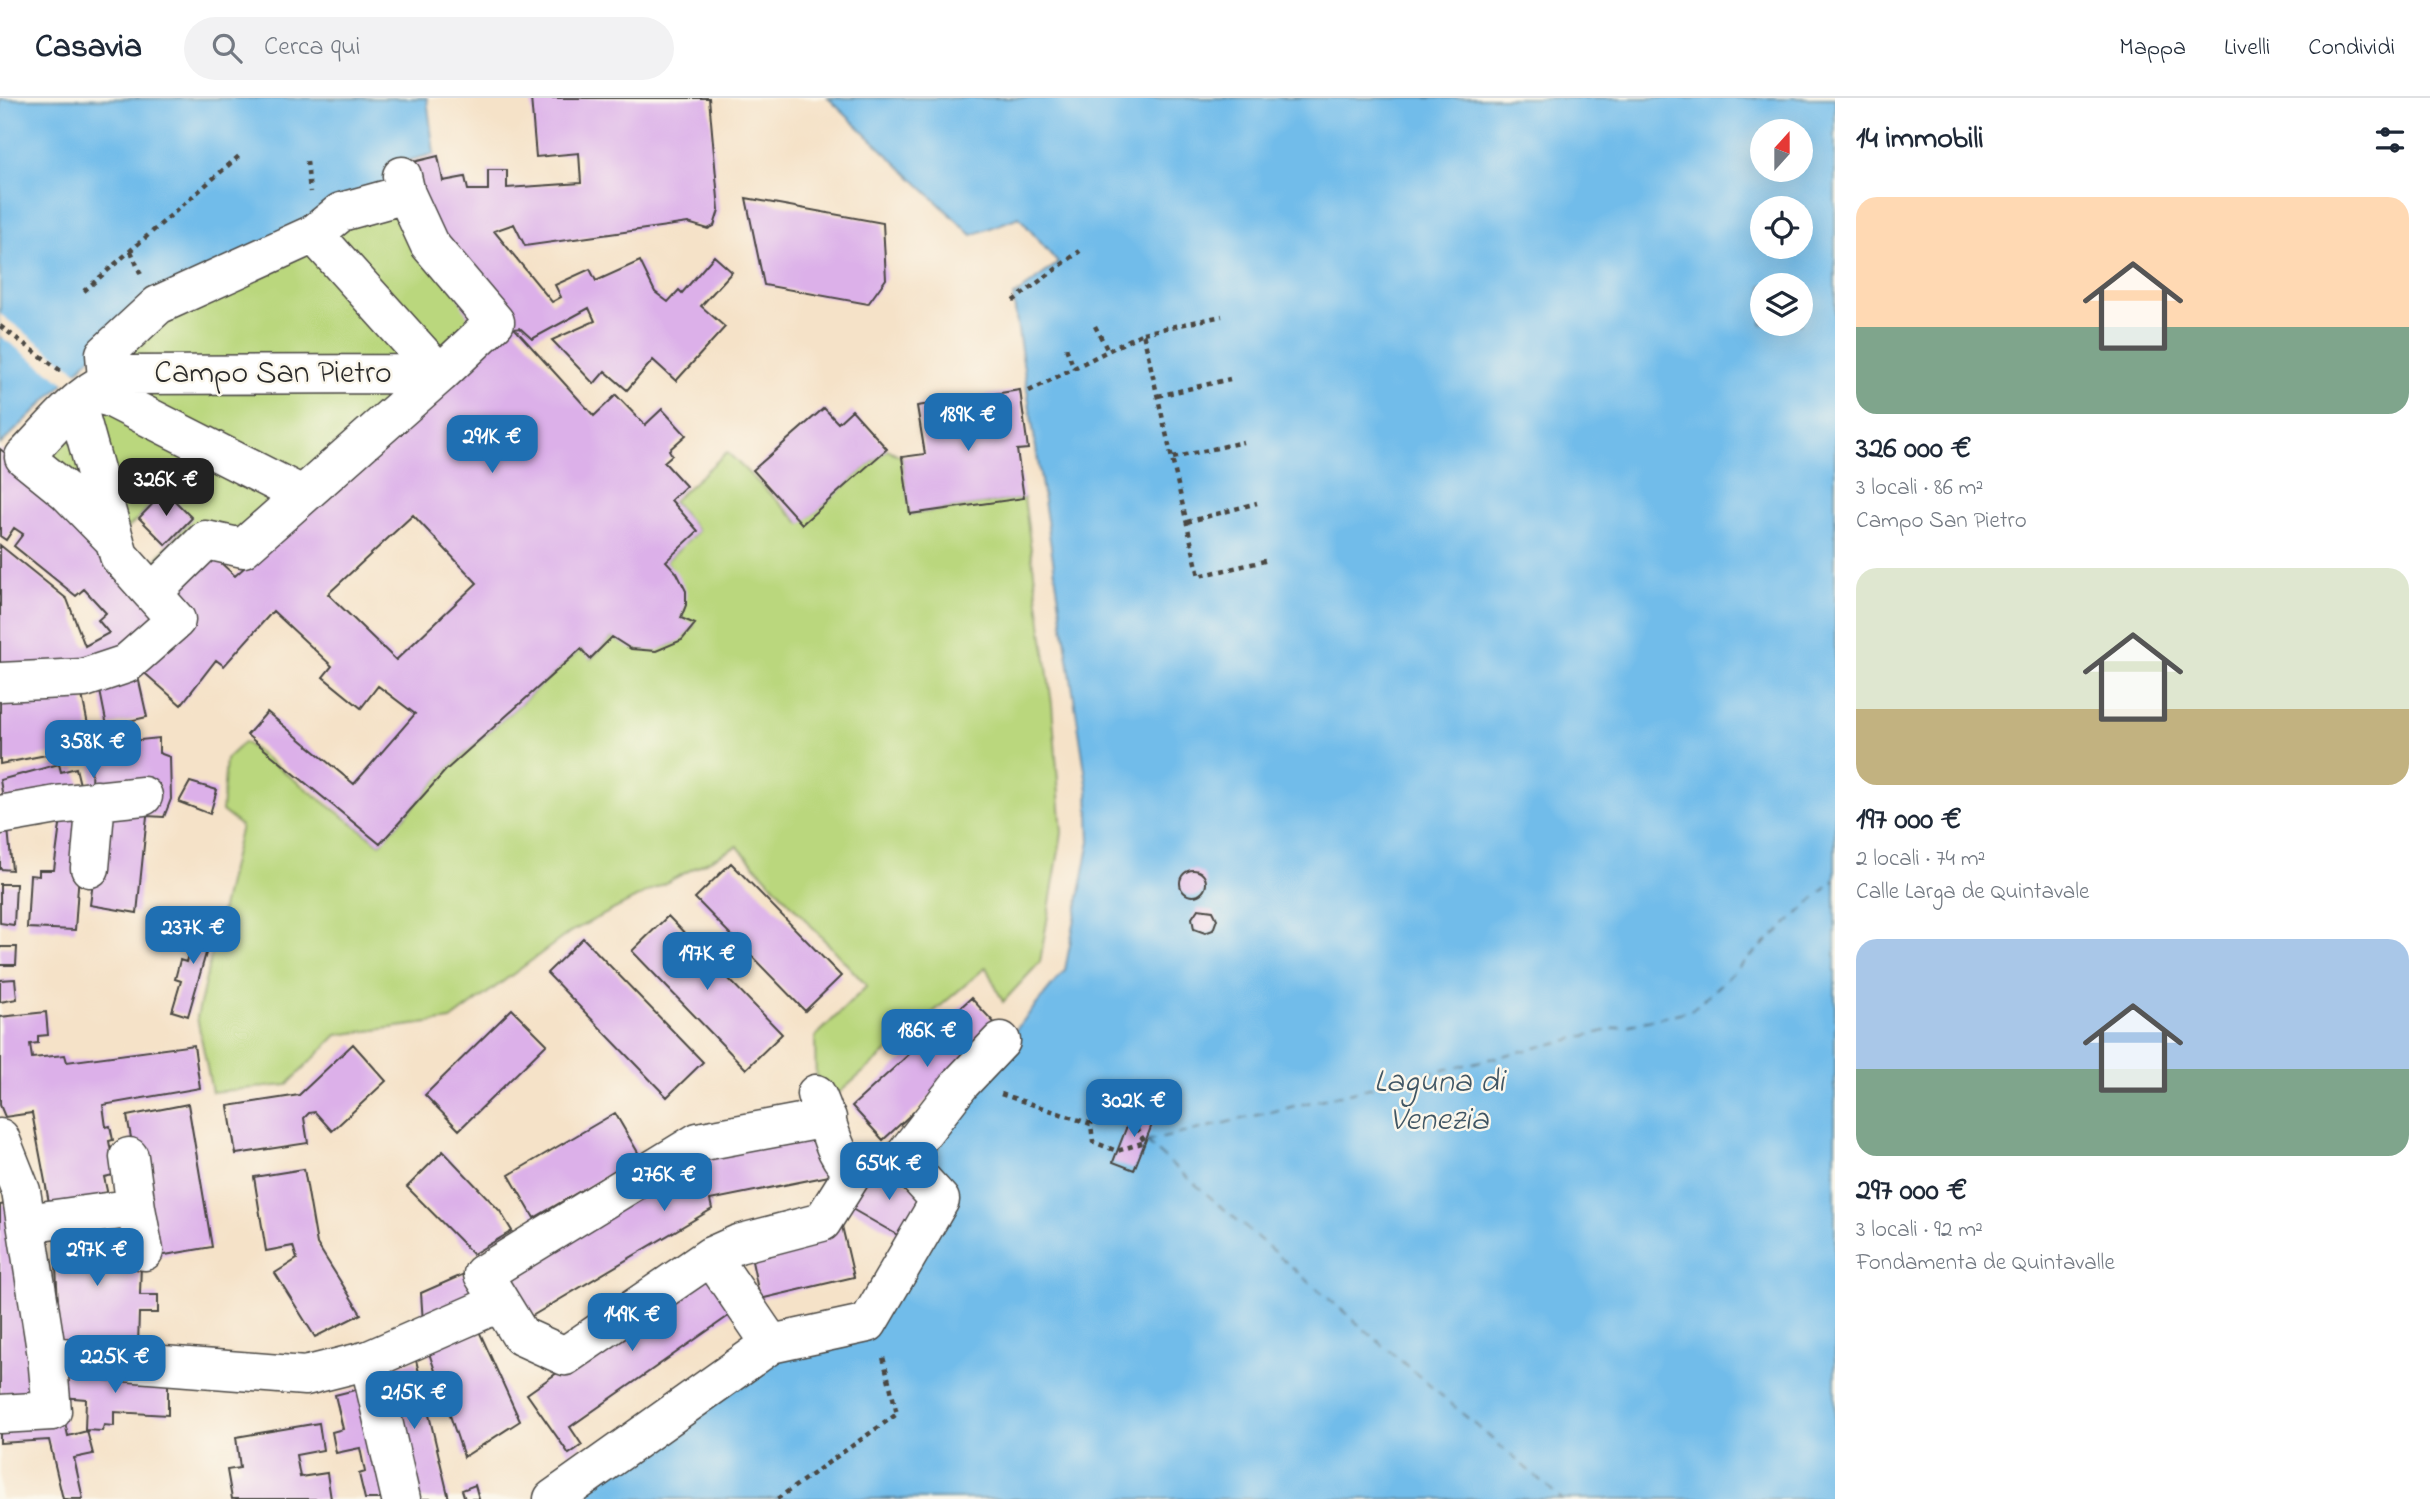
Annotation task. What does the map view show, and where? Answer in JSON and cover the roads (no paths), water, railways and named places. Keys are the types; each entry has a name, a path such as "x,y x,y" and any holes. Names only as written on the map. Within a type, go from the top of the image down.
{"street":[{"name":"Campo San Pietro","path":"404,185 429,244 495,322 243,548 206,540 164,606 119,556 79,412 89,383 105,354 158,305 314,234 341,212 404,185"},
{"name":"Campo San Pietro","path":"314,234 440,374"},
{"name":"Campo San Pietro","path":"115,541 66,491 24,457 89,383 124,374 440,374"},
{"name":"Campo San Pietro","path":"89,383 111,398 302,495"},
{"path":"0,682 84,678 126,664 164,606"},
{"path":"0,815 96,800 143,796"},
{"path":"90,868 96,800"},
{"path":"902,1159 965,1079 1001,1041"},
{"path":"553,1499 771,1344 867,1323 940,1200 902,1159 861,1160 822,1222 738,1244 710,1256 565,1356 521,1336 483,1273 698,1142 827,1118 841,1163 854,1171"},
{"path":"0,1138 47,1356 52,1411 0,1414"},
{"path":"129,1157 144,1251"},
{"path":"16,1203 136,1208"},
{"path":"710,1256 771,1344"},
{"path":"47,1356 305,1376 369,1360 499,1303"},
{"path":"369,1360 401,1499"}],"water":[{"path":"427,98 434,154 394,164 384,202 151,299 0,445 0,99"},
{"name":"Laguna di Venezia","path":"828,98 1835,98 1835,1499 570,1499 776,1351 876,1329 940,1182 935,1158 941,1134 971,1084 1065,970 1090,841 1088,790 1013,297 1058,263 1019,217 972,235"}]}
